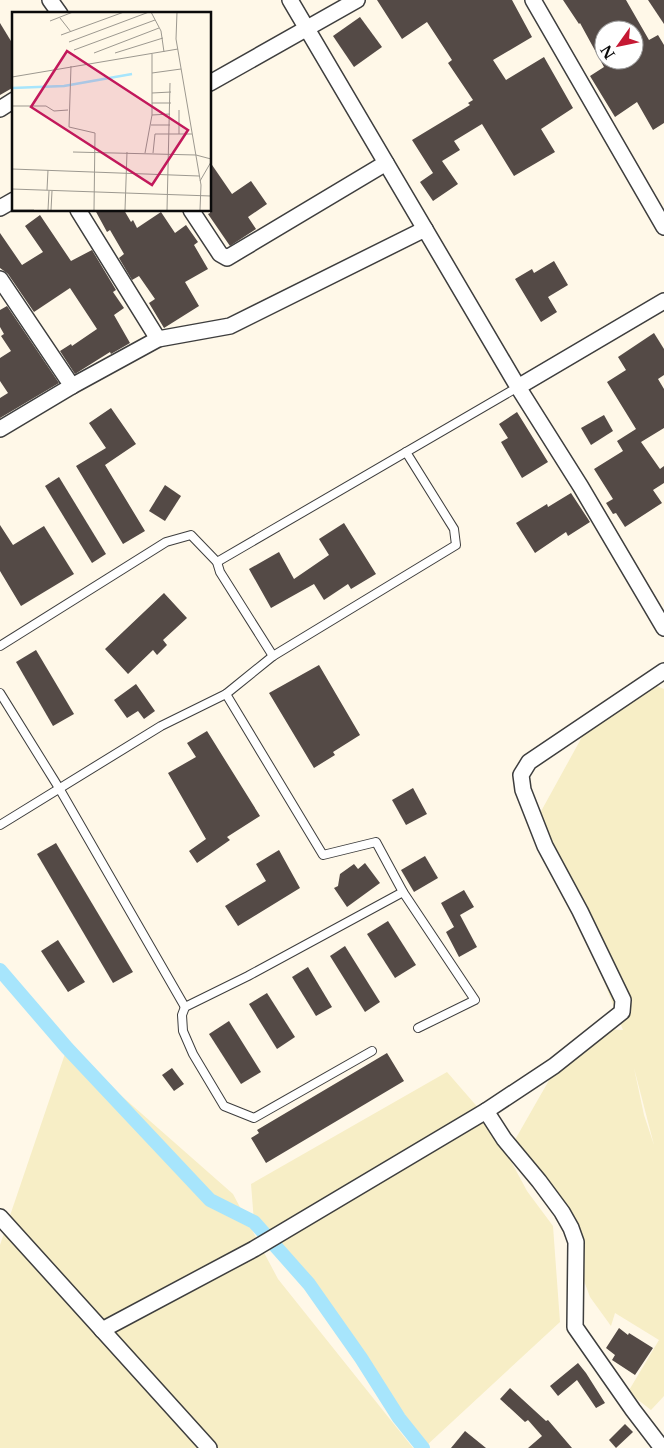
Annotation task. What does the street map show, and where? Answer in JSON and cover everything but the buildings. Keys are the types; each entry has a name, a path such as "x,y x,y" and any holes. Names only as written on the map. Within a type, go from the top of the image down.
{"street":[{"path":"50,0 59,12"},
{"path":"290,0 518,387 581,487 664,628"},
{"path":"211,82 357,0"},
{"path":"533,0 664,228"},
{"path":"0,109 12,101"},
{"path":"193,211 220,254 228,258 386,163"},
{"path":"0,208 12,201"},
{"path":"79,211 158,339"},
{"path":"0,429 72,386 158,339 230,326 425,230"},
{"path":"0,279 72,386"},
{"path":"518,387 664,301"},
{"path":"102,1330 254,1249 486,1111 554,1066 622,1012 623,1000 580,911 545,846 523,790 521,775 529,762 664,671"},
{"path":"486,1111 504,1139 562,1212 571,1228 576,1242 575,1326 632,1410 662,1448"},
{"path":"0,1217 209,1448"}],"lane":[{"path":"217,562 518,387"},
{"path":"0,825 162,726 226,694 273,656 456,545 454,528 406,452"},
{"path":"0,646 166,542 191,535 217,562 220,572 273,656"},
{"path":"0,693 58,788 186,1008"},
{"path":"226,694 323,855 376,842 404,892 475,1000 418,1028"},
{"path":"372,1051 254,1118 224,1106 193,1054 183,1031 182,1016 186,1008 404,892"}],"shaded area":[{"path":"643,680 664,689 664,1396 651,1410 628,1392 659,1340 615,1313 611,1326 590,1297 563,1225 512,1145 556,1068 603,1029 623,1030 539,815 588,726","holes":["634,1068 654,1145 644,1115"]},
{"path":"67,1048 233,1194 278,1279 413,1448 0,1448 0,1245"},
{"path":"447,1072 507,1141 505,1150 527,1191 553,1226 560,1322 426,1446 313,1281 254,1222 251,1184"}],"waterway":[{"path":"0,970 67,1048 210,1200 254,1222 309,1284 361,1358 399,1418 423,1448"}]}
